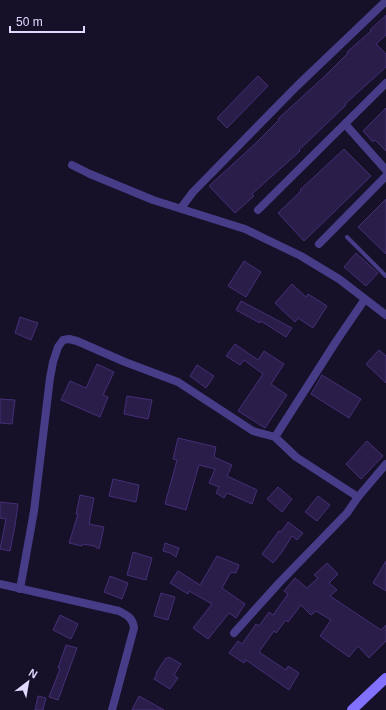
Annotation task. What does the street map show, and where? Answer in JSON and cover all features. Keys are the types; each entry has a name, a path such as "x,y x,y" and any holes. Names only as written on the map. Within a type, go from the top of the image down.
{"main road":[{"path":"352,710 386,678"}],"street":[{"path":"181,208 193,192 286,97 386,1"},
{"path":"258,210 386,83"},
{"path":"345,124 386,170"},
{"path":"72,165 153,200 245,229 302,256 339,279 386,315"},
{"path":"319,244 386,176"},
{"path":"275,437 336,340 365,299"},
{"path":"20,588 34,511 50,378 58,347 63,340 77,340 125,362 178,382 253,431 275,437 296,457 358,497"},
{"path":"234,633 279,583 347,514 358,497 386,464"},
{"path":"0,584 119,611 128,616 134,622 134,628 112,710"}],"lane":[{"path":"347,237 386,276"}],"building":[{"path":"386,15 386,35 376,44 386,54 386,67 345,104 346,105 299,150 300,151 252,194 254,196 235,213 209,186 256,143 279,120 278,119 325,76 348,53 347,52 371,31 370,30"},
{"path":"258,76 268,86 227,128 217,118"},
{"path":"386,108 386,151 375,140 373,142 363,131"},
{"path":"344,149 371,176 304,241 278,213"},
{"path":"386,199 386,254 358,227"},
{"path":"356,253 378,273 366,286 344,267"},
{"path":"244,261 261,272 246,297 228,286"},
{"path":"292,284 306,297 308,294 327,306 313,328 298,318 295,322 275,303"},
{"path":"241,301 292,328 286,337 261,321 260,323 236,310"},
{"path":"20,317 38,323 31,340 15,333"},
{"path":"235,344 258,360 264,351 284,364 271,384 287,395 265,428 238,411 263,374 244,360 240,365 226,356"},
{"path":"379,350 386,356 386,383 366,364"},
{"path":"97,364 114,372 103,395 108,397 100,417 61,400 70,381 86,388"},
{"path":"197,365 214,376 206,388 190,376"},
{"path":"322,375 361,399 349,418 311,394"},
{"path":"127,396 152,400 148,419 124,414"},
{"path":"0,399 15,400 12,424 0,423"},
{"path":"178,438 216,447 214,457 232,465 227,476 257,490 252,504 227,493 224,498 216,493 219,487 209,483 215,469 199,465 186,510 165,504 177,460 173,459"},
{"path":"367,441 383,456 361,479 346,464"},
{"path":"113,479 139,485 136,502 109,496"},
{"path":"278,487 292,499 282,512 267,499"},
{"path":"80,495 94,498 89,524 104,527 99,549 94,546 83,544 82,546 69,543 78,514 76,514"},
{"path":"318,496 330,505 317,521 305,512"},
{"path":"0,502 18,504 10,551 0,549 6,519 0,518"},
{"path":"288,522 303,533 297,540 292,536 273,563 262,554 279,531 281,532"},
{"path":"165,543 179,548 176,557 163,551"},
{"path":"133,552 152,558 146,580 127,575"},
{"path":"217,556 239,565 236,573 231,572 222,588 245,604 236,618 229,613 208,639 193,628 212,604 189,591 188,594 170,583 178,571 200,585"},
{"path":"386,561 386,591 373,583"},
{"path":"327,563 338,574 329,583 337,590 330,596 381,630 386,625 386,641 369,658 358,646 349,657 320,636 331,620 316,611 311,615 301,605 288,622 286,620 276,633 274,631 259,652 286,670 288,666 299,673 289,690 246,660 244,663 229,653 238,641 242,644 256,624 259,626 269,612 273,615 288,594 284,591 295,578 307,588 318,578 314,575"},
{"path":"110,576 128,583 122,599 104,592"},
{"path":"161,593 175,597 168,620 154,616"},
{"path":"60,615 78,624 71,639 53,630"},
{"path":"66,645 77,648 58,700 49,697 60,669 58,668"},
{"path":"169,657 181,664 174,675 178,678 170,689 154,679 157,674 156,673 166,658"},
{"path":"38,696 46,698 43,710 35,710"},
{"path":"139,696 164,710 132,710"}]}
